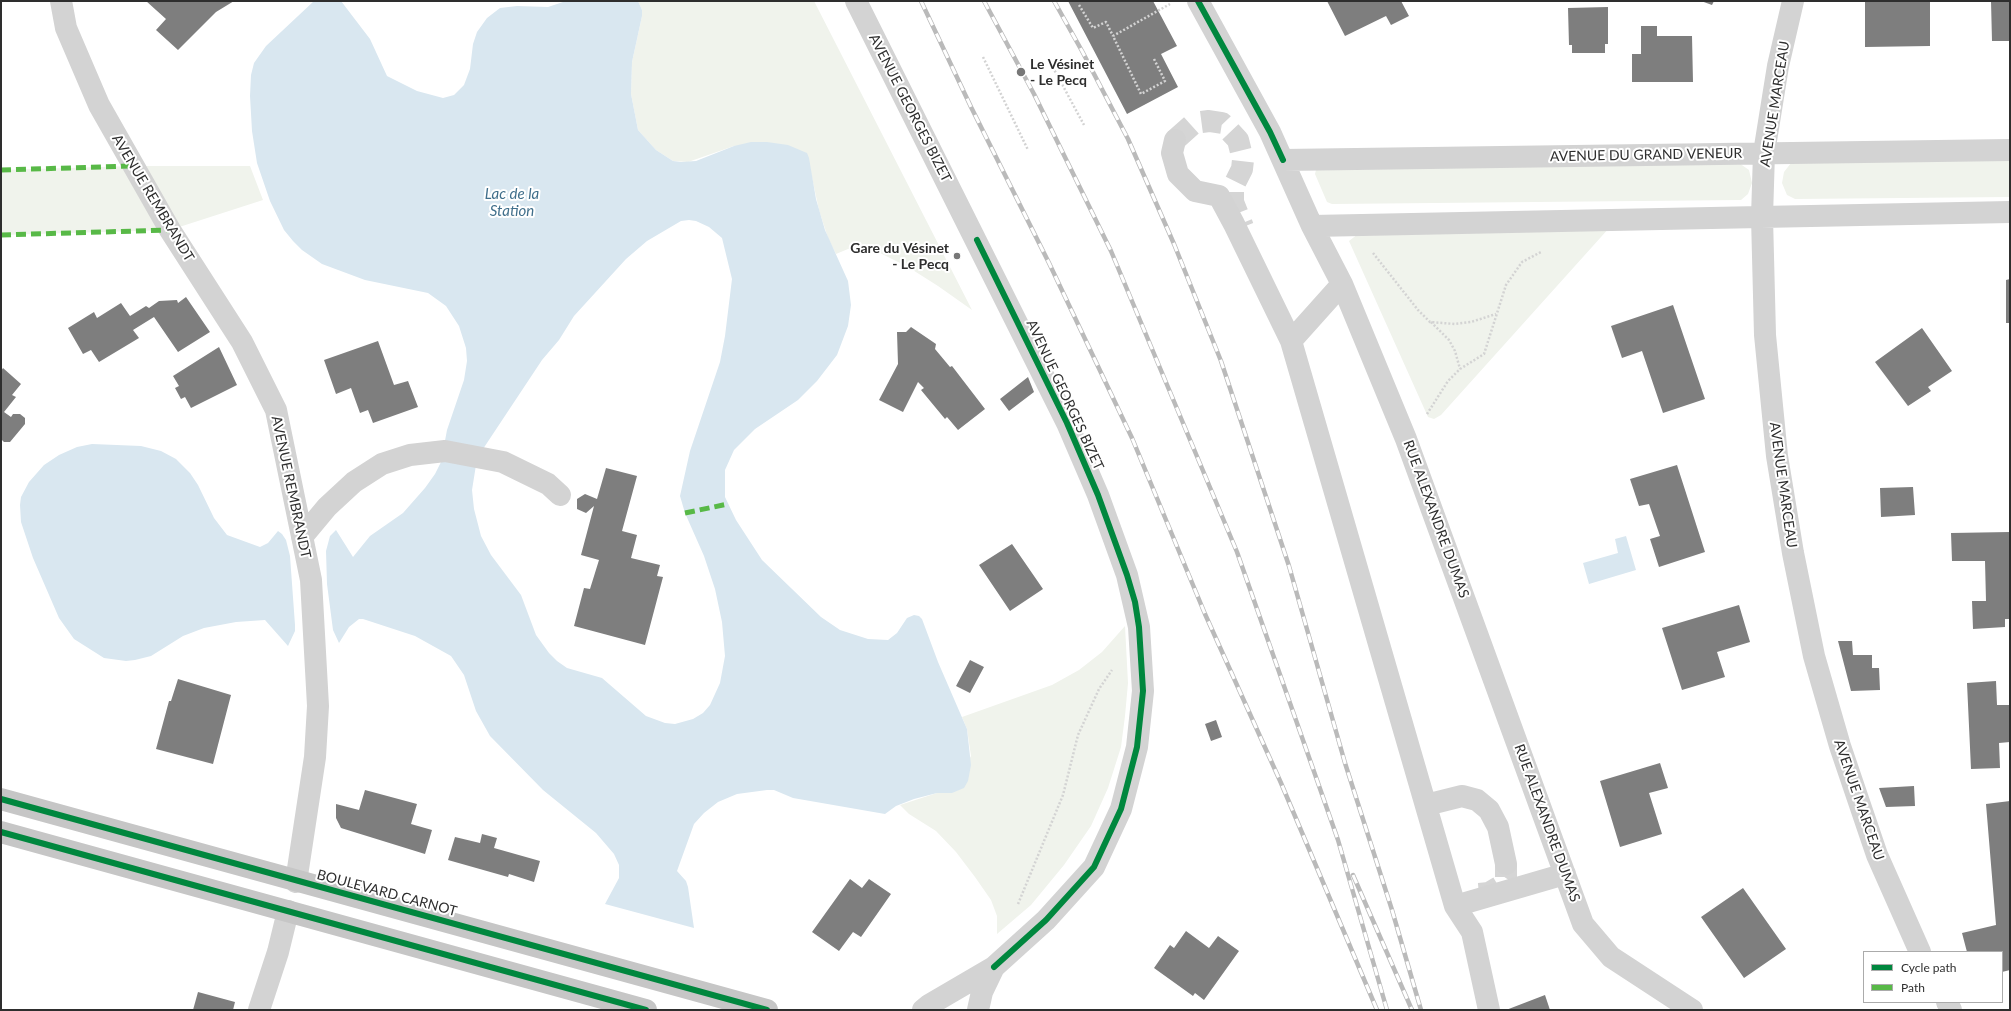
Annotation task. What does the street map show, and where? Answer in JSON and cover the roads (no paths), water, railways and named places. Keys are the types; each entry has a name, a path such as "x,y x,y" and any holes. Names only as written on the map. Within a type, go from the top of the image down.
{"main road":[{"name":"BOULEVARD CARNOT","path":"1,799 296,882 767,1010"},
{"path":"1,832 646,1010"},
{"path":"288,911 296,882"}],"street":[{"name":"AVENUE REMBRANDT","path":"61,1 66,28 98,105 170,230 242,342 276,410 311,580 318,706 315,758 296,882"},
{"name":"AVENUE GEORGES BIZET","path":"856,1 1067,423 1098,495 1127,575 1139,627 1143,691 1137,747 1121,809 1094,867 1046,920 994,967 923,1010"},
{"name":"RUE ALEXANDRE DUMAS","path":"1198,1 1270,132 1312,226 1342,284 1406,439 1583,924 1611,957 1692,1010"},
{"name":"AVENUE MARCEAU","path":"1793,1 1778,66 1764,153 1762,217 1765,335 1777,456 1793,553 1813,648 1840,746 1877,855 1920,951"},
{"path":"1175,140 1172,153 1178,174 1195,191 1219,196 1291,341 1455,906 1472,932 1488,1010"},
{"name":"AVENUE DU GRAND VENEUR","path":"1283,160 2010,150"},
{"path":"1312,226 2010,212"},
{"path":"1291,341 1342,284"},
{"path":"302,537 327,507 354,482 382,464 410,455 445,451 479,456 503,462 548,484 560,495"},
{"path":"1426,805 1462,796 1477,800 1489,810 1498,827 1506,864"},
{"path":"1455,906 1565,874"},
{"path":"260,1010 278,952 288,911"},
{"name":"AVENUE GEORGES BIZET","path":"978,1010 982,992 994,967"}],"water":[{"name":"Lac de la Station","path":"314,1 341,1 370,39 387,76 417,91 443,98 454,95 464,85 470,69 473,44 477,32 487,18 500,8 517,6 548,7 566,1 638,1 642,10 642,16 632,62 631,94 638,130 656,150 673,161 681,162 696,161 734,146 751,142 767,142 788,145 807,153 816,199 825,230 848,281 851,305 848,326 837,355 817,381 798,400 755,429 734,450 725,470 725,497 736,520 762,560 821,617 840,630 868,639 888,640 897,633 907,618 914,615 919,616 922,619 938,662 967,729 971,765 968,781 964,788 952,793 937,793 914,799 896,806 885,814 793,798 774,790 737,794 718,802 704,813 694,824 677,871 686,881 688,887 694,928 605,904 619,878 619,865 614,854 596,833 543,790 490,736 476,711 464,675 451,656 415,636 363,619 359,619 349,627 339,643 333,630 327,584 326,551 330,536 336,530 353,557 370,536 403,513 425,488 441,462 447,430 464,380 467,361 466,348 459,326 446,306 428,293 365,280 322,264 302,250 284,230 270,201 257,163 252,131 250,96 251,75 254,63 266,46","holes":["681,221 696,221 709,227 722,238 732,279 725,336 720,362 690,451 680,496 685,513 704,556 715,589 722,622 725,656 720,683 710,705 703,713 693,719 675,724 665,723 646,716 602,678 567,668 549,653 536,635 521,595 491,555 481,536 474,509 472,490 476,465 483,449 542,360 559,340 574,316 626,259 647,241"]},
{"path":"92,444 141,446 161,451 176,459 190,473 198,485 214,518 227,535 260,547 268,543 278,531 282,534 286,540 290,556 295,625 295,631 288,646 265,620 236,622 204,628 183,636 151,656 126,661 104,658 74,639 59,618 33,558 21,522 20,505 21,497 29,482 44,465 59,455 77,447"},
{"path":"1626,536 1636,570 1589,584 1583,563 1618,553 1615,539"}],"tunnel":[{"path":"1175,140 1194,123 1209,121 1222,123 1238,140 1243,160 1242,169 1233,187 1233,202 1243,227"},
{"path":"1479,894 1489,893 1499,887 1506,877 1506,864"}],"railway":[{"path":"921,1 971,107 1049,263 1132,438 1205,614 1281,783 1377,1010"},
{"path":"984,1 1034,94 1111,251 1237,552 1338,840 1387,1010"},
{"path":"1054,1 1128,139 1174,244 1221,361 1289,566 1345,763 1392,910 1421,1010"},
{"path":"1353,875 1412,1010"}],"place":[{"name":"Le Vésinet - Le Pecq","path":"1021,72"},
{"name":"Gare du Vésinet - Le Pecq","path":"957,256"}]}
